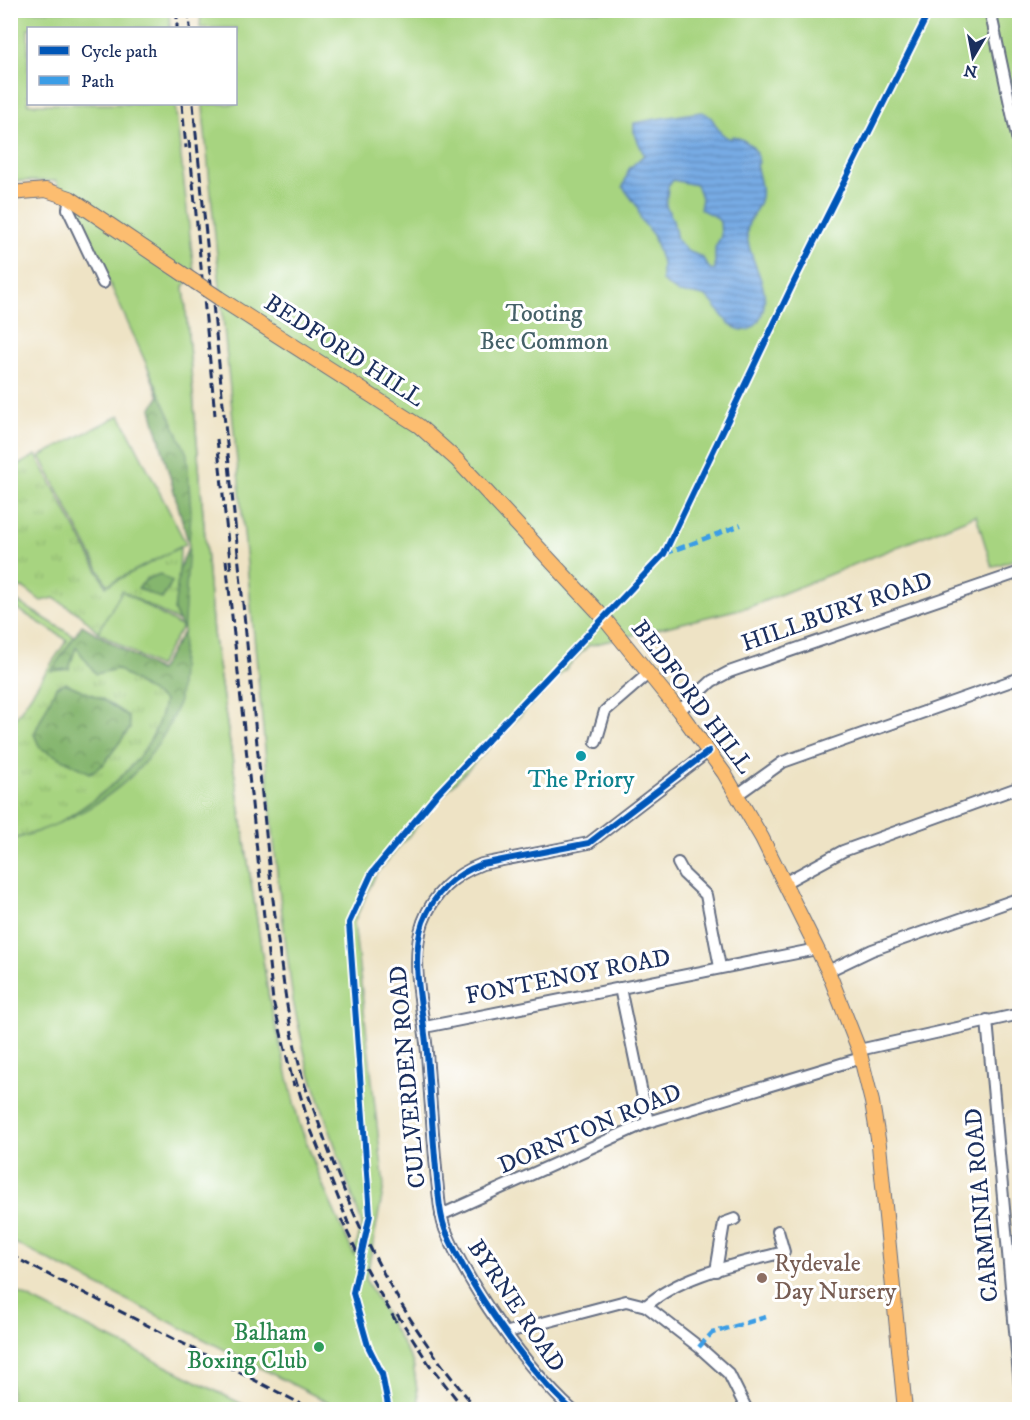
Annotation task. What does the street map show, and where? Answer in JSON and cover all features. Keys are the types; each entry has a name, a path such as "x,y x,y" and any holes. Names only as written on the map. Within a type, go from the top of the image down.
{"main road":[{"name":"BEDFORD HILL","path":"10,193 46,190 70,198 219,298 419,426 457,459 595,608 709,751 737,795 828,971 860,1054 872,1102 879,1145 905,1410"}],"street":[{"path":"990,10 1020,151"},
{"path":"70,198 68,209 103,283"},
{"name":"HILLBURY ROAD","path":"679,711 712,681 729,672 1020,572"},
{"path":"596,742 604,711 649,673"},
{"path":"737,795 783,762 1020,678"},
{"name":"CULVERDEN ROAD","path":"441,1215 420,980 419,939 427,913 450,880 482,864 589,843 709,751"},
{"path":"784,883 843,851 1020,787"},
{"path":"678,864 684,874 706,895 720,968"},
{"path":"828,971 872,950 1020,898"},
{"name":"FONTENOY ROAD","path":"425,1027 817,949"},
{"path":"620,988 648,1122"},
{"name":"DORNTON ROAD","path":"441,1215 648,1122 860,1054 987,1020 1020,1014"},
{"name":"CARMINIA ROAD","path":"987,1020 1020,1386"},
{"name":"BYRNE ROAD","path":"441,1215 455,1251 508,1332 532,1367 572,1410"},
{"path":"716,1271 724,1223 735,1219"},
{"path":"646,1306 663,1290 716,1271 784,1252 778,1231"},
{"path":"508,1332 626,1301 646,1306 729,1374 747,1410"}],"green space":[{"name":"Tooting Bec Common","path":"10,11 169,11 170,27 27,27 27,105 175,105 194,271 184,287 213,633 269,999 299,1123 323,1186 354,1255 362,1224 307,1064 293,1001 277,873 204,122 203,105 237,105 237,27 200,27 201,11 1019,11 1019,558 992,567 976,515 752,606 588,646 447,791 376,874 354,922 384,1186 366,1280 413,1363 419,1404 416,1409 341,1409 11,1241 11,840 65,820 113,792 152,752 167,728 179,701 191,512 187,454 112,288 56,181 11,181"},
{"path":"115,281 184,287 213,633 269,999 299,1123 361,1284 413,1363 419,1404 126,803 37,837 97,797 133,764 147,745 158,724 164,701 117,669 96,674 76,647 69,669 51,671 82,625 159,671 184,631 174,611 179,571 189,545 151,409 159,397"},
{"path":"120,415 186,544 107,585 40,456"},
{"path":"36,455 106,586 180,547 178,621 123,592 98,632 81,615 54,598 41,601 24,588 11,589 11,469"},
{"path":"160,574 172,582 162,599 138,588 147,579"},
{"path":"122,591 182,627 158,667 98,632"},
{"path":"10,597 179,701 130,779 59,825 11,840 11,725 67,640 11,605"},
{"path":"65,683 102,699 128,716 130,728 103,765 90,773 40,748 34,734 56,687"},
{"path":"11,1289 252,1409 11,1409"}],"water":[{"path":"702,112 711,117 721,133 731,139 733,136 743,140 754,149 758,157 759,163 756,164 761,197 748,224 747,234 748,245 763,286 764,307 758,322 747,330 740,330 730,324 706,297 679,293 662,281 662,262 653,235 641,220 637,206 623,187 629,169 644,155 634,132 634,123","holes":["673,180 696,185 702,199 700,209 716,217 720,222 721,236 715,248 715,270 710,269 702,257 688,251 677,240 673,220 666,206 668,187"]}],"railway":[{"path":"177,10 177,27"},
{"path":"189,10 190,27"},
{"path":"182,105 186,148"},
{"path":"193,105 271,884 282,974 294,1042 306,1088 350,1205 367,1241 406,1312 428,1346 478,1410"},
{"path":"189,140 215,415"},
{"path":"217,439 231,570"},
{"path":"226,560 273,1001 294,1086"},
{"path":"295,1078 311,1130 349,1225"},
{"path":"341,1219 362,1262 398,1325"},
{"path":"10,1255 313,1410"},
{"path":"397,1314 429,1364 465,1410"}],"marked path":[{"path":"664,554 741,525"},
{"path":"699,1347 712,1333 766,1317"}],"cycle path":[{"path":"389,1410 382,1374 368,1346 353,1293 370,1215 349,923 372,873 438,793 664,554 793,284 930,10"},
{"path":"572,1410 554,1393 500,1326 455,1252 443,1223 417,970 419,937 423,922 433,902 446,886 462,874 482,864 589,843 709,751"}],"place":[{"name":"The Priory","path":"581,756"},
{"name":"Rydevale Day Nursery","path":"762,1278"},
{"name":"Balham Boxing Club","path":"319,1347"}]}
